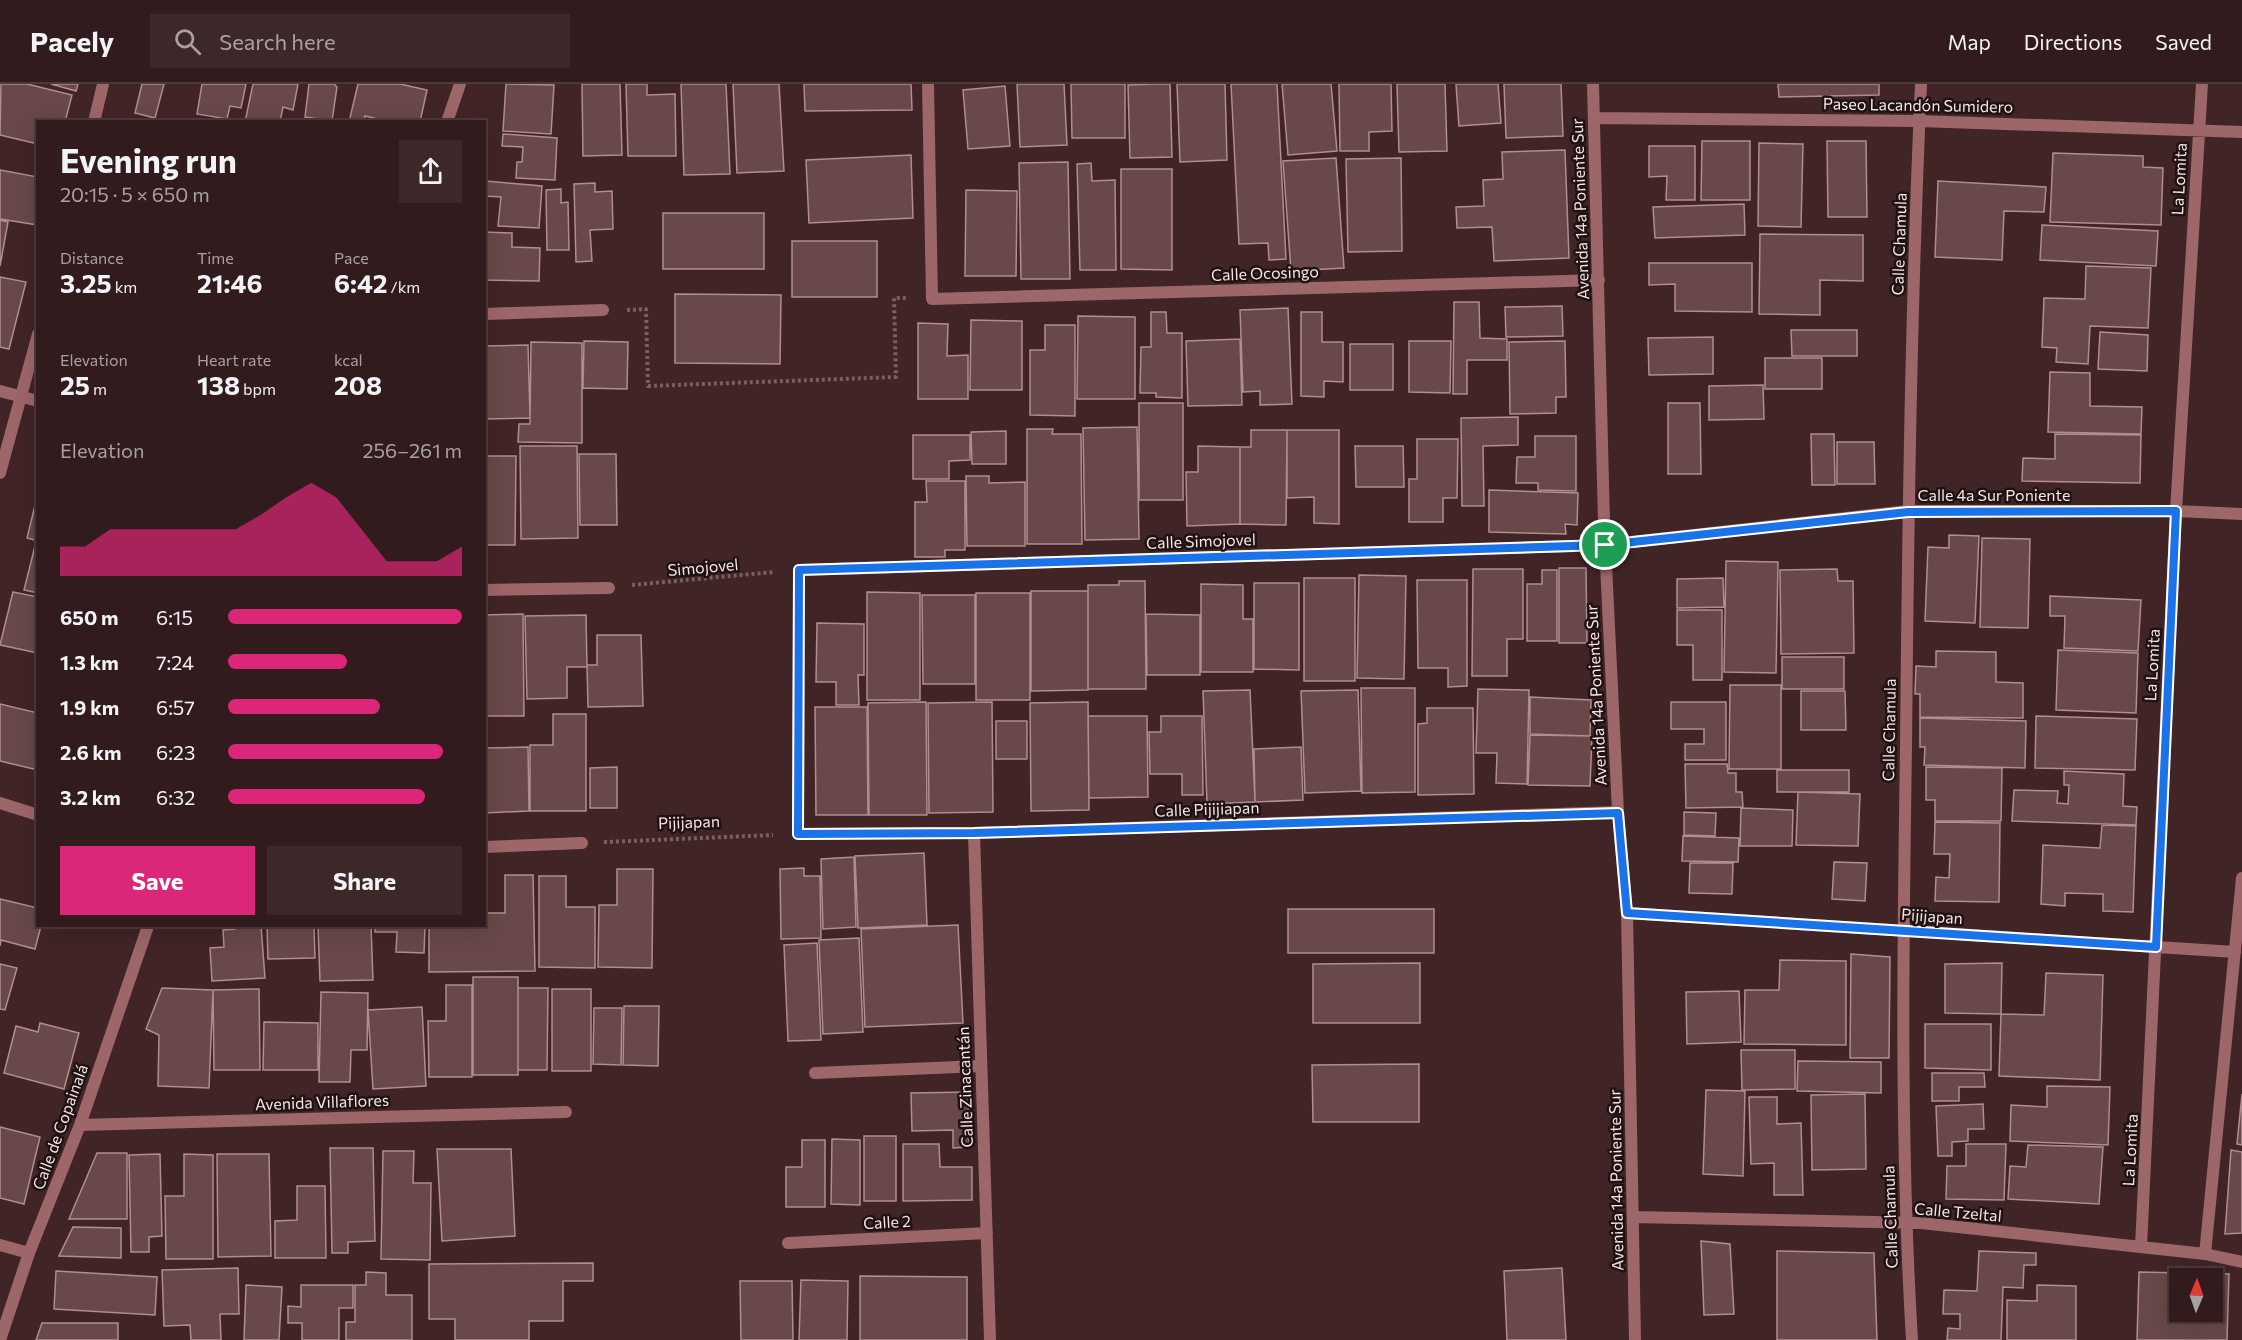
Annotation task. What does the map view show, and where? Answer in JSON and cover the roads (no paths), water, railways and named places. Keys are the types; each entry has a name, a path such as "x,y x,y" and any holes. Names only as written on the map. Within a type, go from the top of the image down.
{"street":[{"path":"95,120 104,84"},
{"path":"448,120 460,84"},
{"name":"Calle Ocosingo","path":"928,84 932,299 1599,280"},
{"name":"Avenida 14a Poniente Sur","path":"1593,84 1605,545 1618,813 1627,913 1635,1340"},
{"name":"Calle Chamula","path":"1912,1340 1905,1223 1904,930 1908,512 1921,84"},
{"name":"La Lomita","path":"2141,1247 2176,511 2202,84"},
{"name":"Paseo Lacandón Sumidero","path":"1594,118 1919,121 2242,132"},
{"path":"486,314 603,310"},
{"path":"0,473 36,341"},
{"path":"0,391 36,400"},
{"name":"Calle 4a Sur Poniente","path":"1605,545 1908,512 2176,511 2242,514"},
{"name":"Calle Simojovel","path":"798,834 799,570 1605,545"},
{"path":"486,590 609,588"},
{"path":"0,803 36,815"},
{"name":"Calle Pijijiapan","path":"798,834 974,833 1618,813"},
{"name":"Calle Zinacantán","path":"974,833 990,1340"},
{"path":"486,847 582,843"},
{"path":"2205,1254 2242,878"},
{"name":"Pijijapan","path":"1627,913 2235,952"},
{"name":"Calle de Copainalá","path":"0,1340 29,1254 80,1125 148,927"},
{"path":"815,1073 981,1066"},
{"name":"Avenida Villaflores","path":"80,1125 566,1112"},
{"name":"Calle Tzeltal","path":"1633,1217 1905,1223 2205,1254 2242,1262"},
{"name":"Calle 2","path":"788,1243 987,1233"},
{"path":"0,1245 29,1254"}]}
